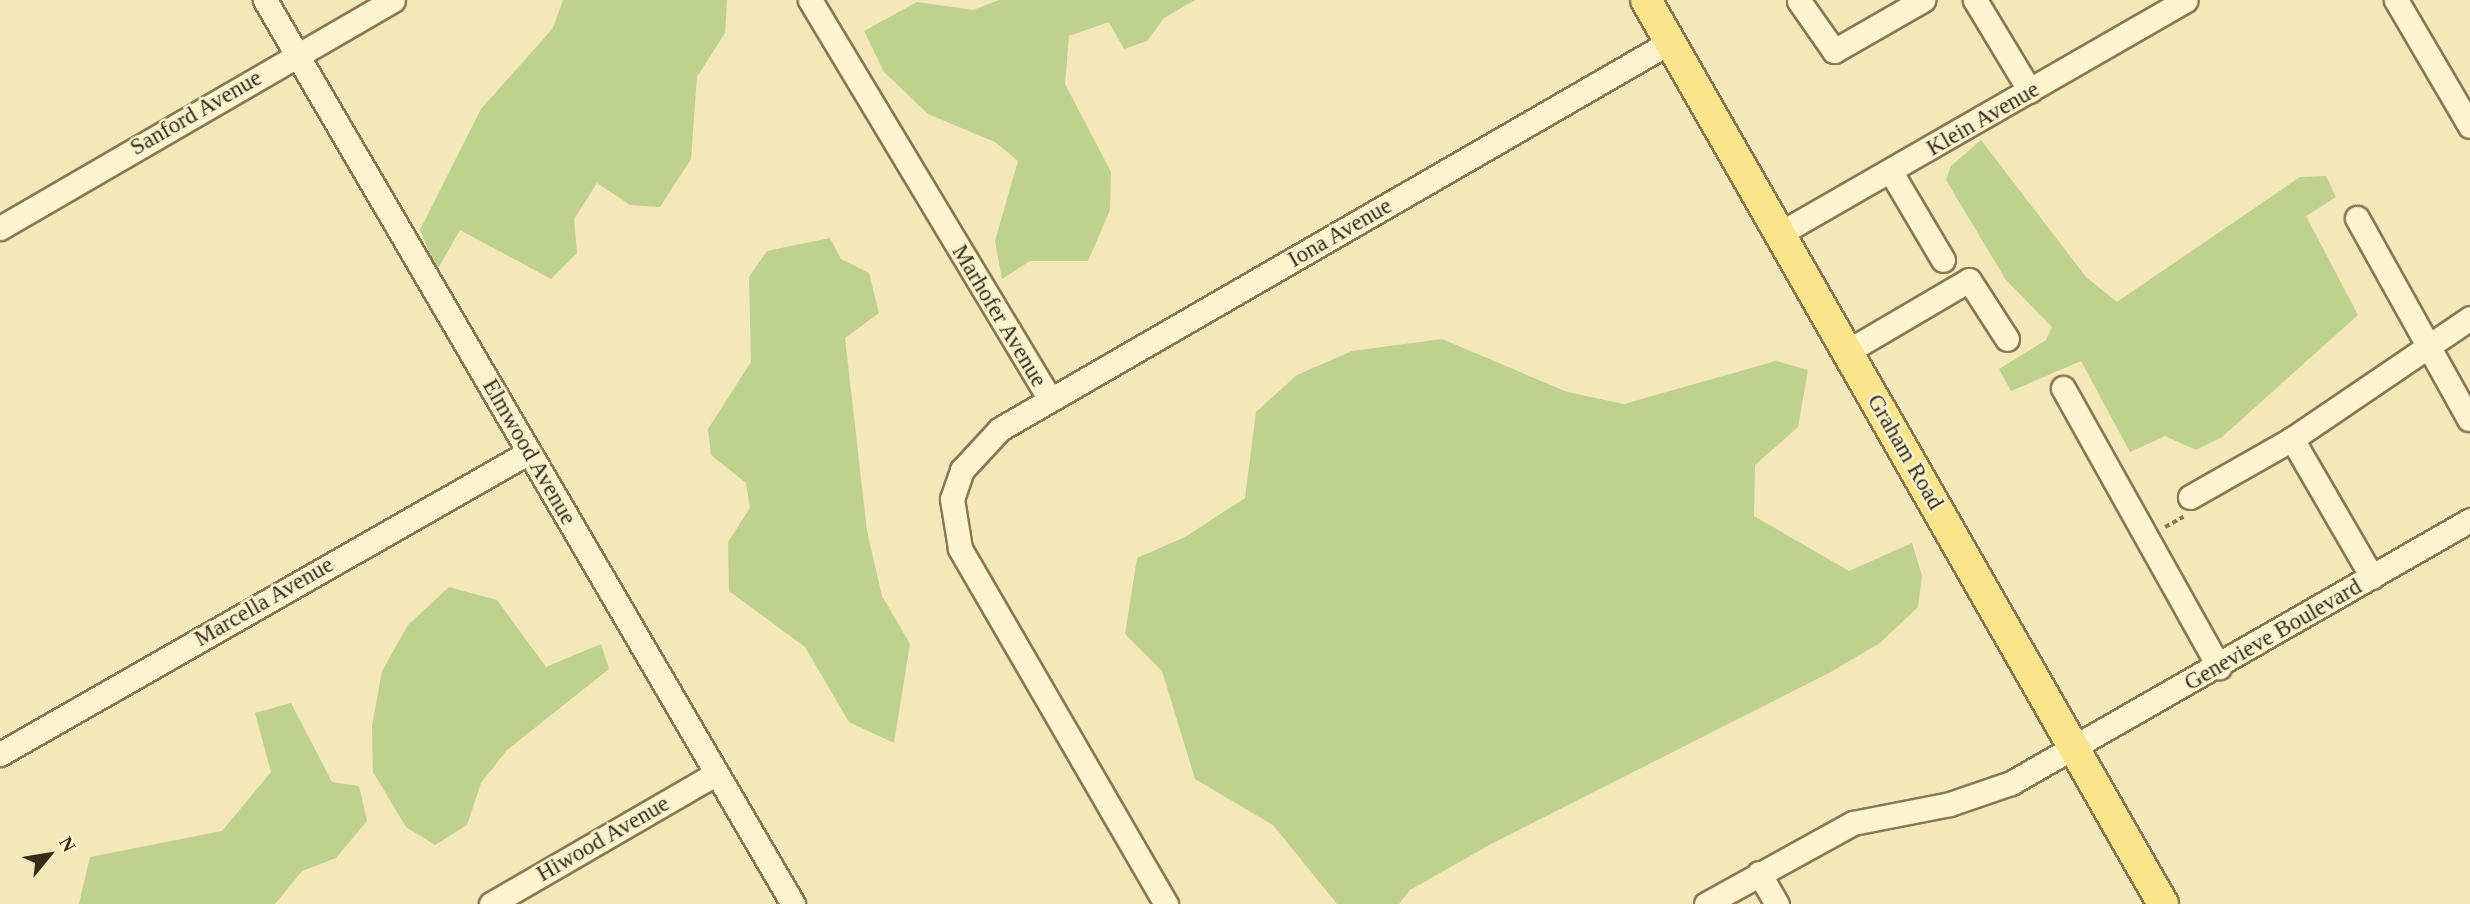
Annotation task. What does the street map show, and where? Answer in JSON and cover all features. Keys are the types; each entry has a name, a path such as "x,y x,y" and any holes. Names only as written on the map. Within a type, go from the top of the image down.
{"main road":[{"name":"Graham Road","path":"1646,0 2163,904"}],"street":[{"name":"Elmwood Avenue","path":"265,0 793,904"},
{"name":"Sanford Avenue","path":"0,228 393,0"},
{"name":"Marhofer Avenue","path":"810,0 1050,400 975,449 952,499 953,523 960,548 1166,904"},
{"path":"1799,1 1833,51 1923,0"},
{"path":"1975,0 2030,91"},
{"name":"Klein Avenue","path":"1779,234 2186,0"},
{"path":"2396,0 2470,126"},
{"name":"Iona Avenue","path":"1050,400 1670,42"},
{"path":"1891,172 1943,260"},
{"path":"2357,218 2424,347 2469,419"},
{"path":"1848,351 1969,280 2007,339"},
{"path":"2190,498 2292,439 2470,318"},
{"path":"2063,388 2219,667"},
{"path":"2292,439 2372,577"},
{"name":"Marcella Avenue","path":"0,754 529,452"},
{"name":"Genevieve Boulevard","path":"1706,904 1853,823 1981,795 2074,749 2470,520"},
{"name":"Hiwood Avenue","path":"491,904 715,774"},
{"path":"1759,873 1777,904"}],"path":[{"path":"2146,538 2189,513 2190,498"}],"green space":[{"path":"563,0 727,0 725,33 697,77 691,159 660,207 630,205 597,183 574,219 577,253 551,279 460,230 437,270 420,230 481,109 553,28"},
{"path":"999,0 1195,0 1164,18 1147,41 1124,49 1109,22 1069,36 1065,84 1111,172 1110,210 1088,261 1030,261 1002,279 995,241 1018,161 995,142 928,114 884,72 864,31 917,2 973,10"},
{"path":"1981,140 2086,277 2117,302 2300,177 2326,176 2336,197 2306,216 2358,315 2222,437 2196,450 2165,436 2130,452 2081,361 2011,391 1999,369 2046,340 2052,327 2006,280 1946,180 1951,166"},
{"path":"830,238 841,259 869,273 879,313 845,338 867,531 882,596 910,644 894,743 849,722 805,647 729,591 728,542 750,508 746,483 711,455 708,429 751,362 749,277 767,251"},
{"path":"1442,339 1567,392 1624,404 1776,361 1808,370 1798,427 1755,465 1754,516 1849,571 1912,543 1922,576 1918,607 1880,643 1829,673 1493,843 1410,890 1399,904 1337,904 1273,825 1195,779 1162,671 1125,634 1137,558 1185,537 1245,498 1256,412 1297,375 1352,351"},
{"path":"449,587 497,600 546,667 601,644 609,669 507,750 481,783 467,825 435,845 406,827 373,772 372,726 382,671 408,625"},
{"path":"291,703 332,782 359,786 367,821 336,858 302,871 275,904 79,904 90,857 222,831 271,772 255,713"}]}
